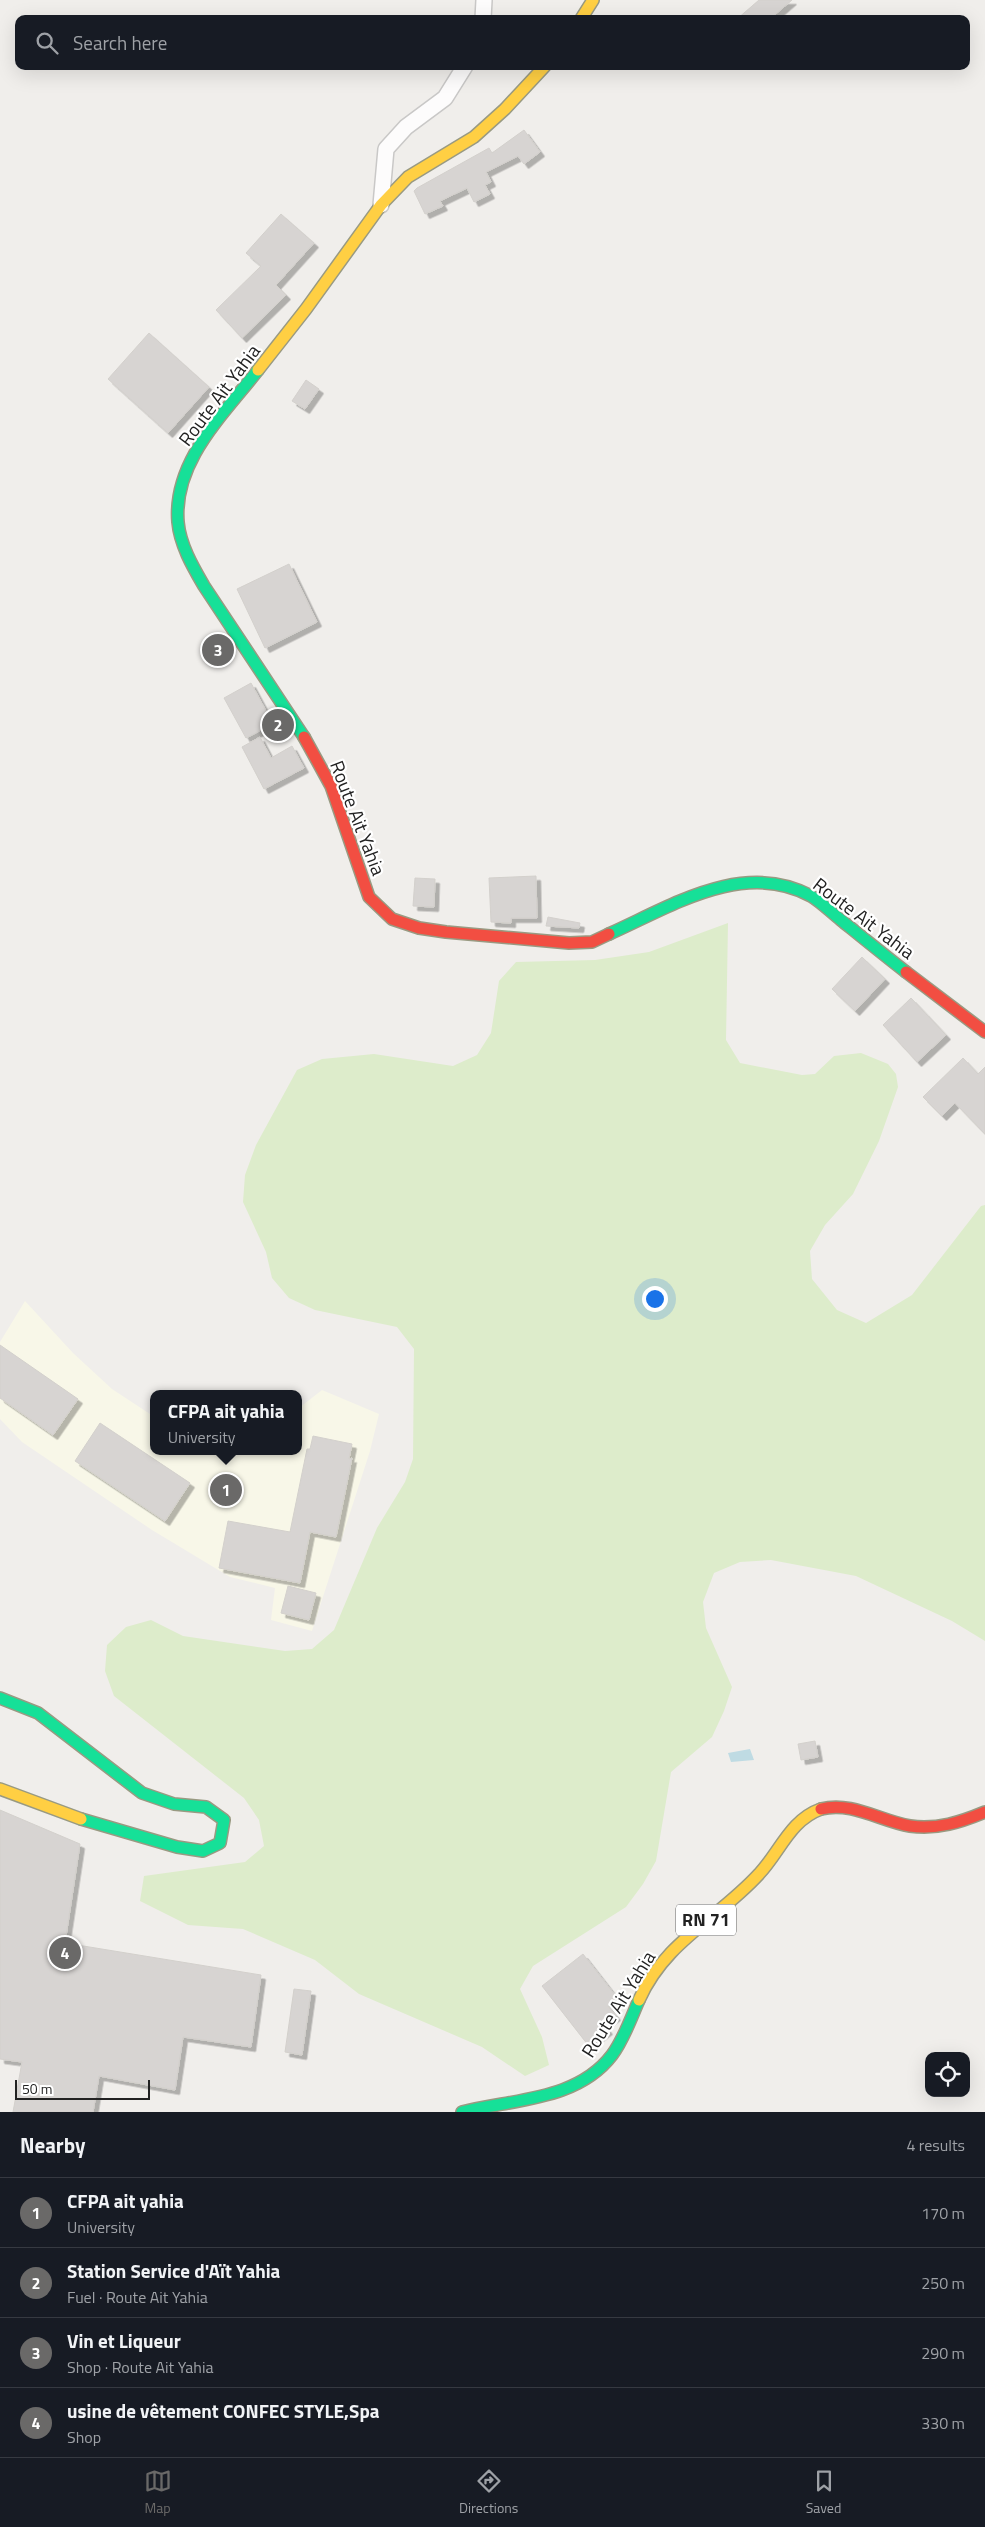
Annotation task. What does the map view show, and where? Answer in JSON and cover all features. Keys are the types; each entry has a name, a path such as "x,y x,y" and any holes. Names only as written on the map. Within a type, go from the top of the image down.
{"main road":[{"path":"584,15 593,0"},
{"name":"Route Ait Yahia","path":"541,70 505,109 474,137 408,177 381,205 306,309 204,439 185,470 178,499 178,524 189,560 204,586 305,738 331,786 369,897 392,919 418,928 569,943 592,942 621,931 712,889 739,883 762,882 781,885 811,896 939,999 985,1032"},
{"path":"0,1698 38,1713 142,1793 174,1804 206,1807 224,1820 220,1843 203,1851 177,1847 91,1823 0,1790"},
{"name":"Route Ait Yahia","path":"462,2112 531,2099 571,2088 591,2076 608,2061 625,2033 639,1995 660,1963 746,1887 770,1861 793,1829 809,1813 831,1806 846,1807 877,1818 922,1828 958,1822 985,1812"}],"street":[{"path":"483,15 484,0"},
{"path":"381,205 386,149 406,127 445,98 462,70"}],"shaded area":[{"path":"25,1301 73,1353 112,1389 150,1414 150,1455 302,1455 302,1406 322,1390 379,1414 370,1451 312,1631 271,1620 275,1588 230,1577 152,1530 22,1442 0,1419 0,1342"}],"green space":[{"path":"728,923 726,1040 740,1063 802,1075 815,1074 834,1056 861,1053 888,1064 896,1074 898,1087 879,1141 853,1194 825,1225 810,1251 812,1279 837,1310 866,1323 912,1295 981,1206 985,1205 985,1641 952,1621 856,1576 771,1560 740,1562 714,1573 703,1602 706,1628 732,1687 724,1711 712,1737 671,1772 656,1861 643,1884 626,1907 533,1966 520,1989 542,2037 549,2065 525,2076 482,2047 359,1994 315,1960 243,1929 188,1925 140,1901 144,1876 245,1862 264,1846 259,1820 244,1798 114,1696 105,1671 107,1645 126,1627 151,1620 183,1636 285,1651 312,1649 334,1630 377,1528 405,1482 413,1459 414,1349 397,1327 315,1310 289,1298 272,1278 266,1252 243,1202 245,1175 256,1145 297,1070 322,1059 374,1054 453,1066 477,1055 491,1033 499,981 516,962 595,960 649,952"}],"water":[{"path":"750,1749 754,1760 731,1762 728,1753"}],"building":[{"path":"759,0 792,0 775,15 742,15"},
{"path":"524,130 540,152 524,164 518,156 486,172 491,182 485,185 490,194 474,202 467,188 440,201 443,206 425,214 414,191 417,188 489,148 492,153"},
{"path":"281,214 314,243 276,285 286,295 242,338 216,310 261,266 246,253"},
{"path":"149,333 209,387 168,433 108,379"},
{"path":"306,380 319,389 305,409 292,401"},
{"path":"289,564 317,622 265,648 237,589"},
{"path":"251,683 273,724 246,738 224,698"},
{"path":"260,737 271,758 292,746 304,768 264,789 242,747"},
{"path":"536,876 537,918 511,918 511,923 491,922 489,878"},
{"path":"415,878 435,879 434,907 413,906"},
{"path":"548,917 580,923 579,928 546,926"},
{"path":"862,957 885,979 855,1011 832,989"},
{"path":"911,998 946,1035 917,1062 883,1025"},
{"path":"963,1058 978,1074 985,1067 985,1134 955,1103 942,1116 923,1097"},
{"path":"0,1345 78,1399 53,1435 0,1398"},
{"path":"100,1423 190,1483 165,1521 75,1461"},
{"path":"313,1436 352,1444 349,1459 352,1458 336,1537 310,1532 300,1583 219,1568 228,1521 290,1532 307,1449 310,1449"},
{"path":"288,1586 316,1593 309,1620 281,1613"},
{"path":"815,1741 818,1757 801,1760 798,1744"},
{"path":"0,1810 80,1844 65,1943 261,1975 251,2047 183,2037 175,2090 99,2076 93,2112 13,2112 22,2062 0,2059"},
{"path":"583,1954 618,1999 608,2006 616,2016 604,2025 608,2030 588,2045 542,1986"},
{"path":"294,1989 311,1991 302,2055 285,2052"}],"traffic: fast":[{"path":"258,370 216,422 192,459 183,479 179,500 179,531 191,563 204,586 304,737"},
{"path":"609,934 682,900 707,891 733,885 759,883 785,886 811,896 906,972"},
{"path":"0,1698 38,1713 142,1793 174,1804 206,1807 224,1820 220,1843 203,1851 177,1847 81,1819"},
{"path":"462,2112 543,2096 563,2090 581,2081 598,2070 612,2055 624,2035 639,2000"}],"traffic: slow":[{"path":"584,15 593,0"},
{"path":"258,370 306,309 381,205 408,177 474,137 505,109 541,70"},
{"path":"0,1789 81,1819"},
{"path":"639,2000 650,1979 678,1946 759,1874 786,1837 801,1821 821,1809"}],"traffic: jam":[{"path":"304,737 331,786 369,897 392,919 419,928 446,932 569,943 592,942 609,934"},
{"path":"906,972 985,1032"},
{"path":"821,1809 832,1807 844,1808 899,1824 920,1827 949,1824 985,1812"}],"place":[{"name":"Vin et Liqueur","path":"218,650"},
{"name":"Station Service d'Aït Yahia","path":"278,725"},
{"name":"CFPA ait yahia","path":"226,1490"},
{"name":"usine de vêtement CONFEC STYLE,Spa","path":"65,1953"}]}
